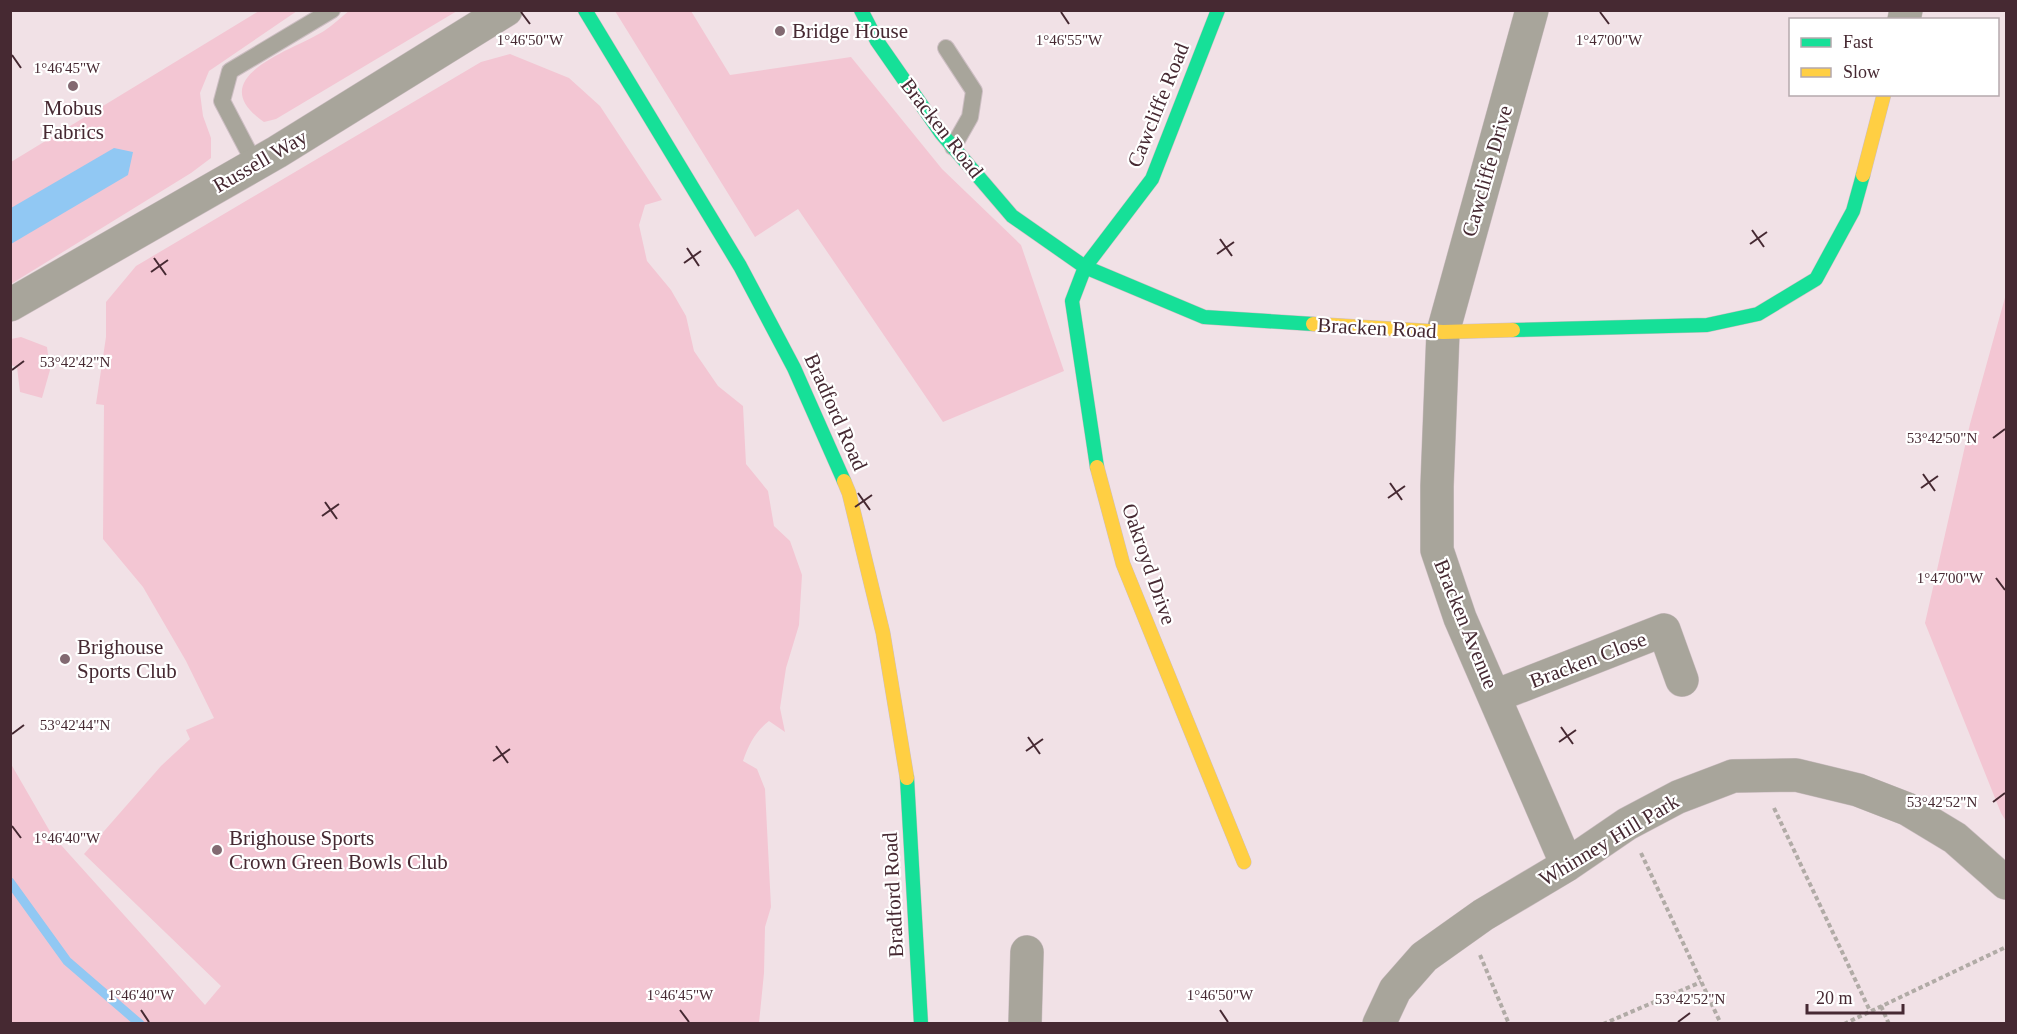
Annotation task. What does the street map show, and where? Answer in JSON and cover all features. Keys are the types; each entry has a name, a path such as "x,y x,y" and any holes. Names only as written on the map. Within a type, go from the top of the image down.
{"street":[{"name":"Russell Way","path":"10,304 255,164 506,10"},
{"name":"Bradford Road","path":"585,10 740,266 794,368 849,493 883,633 907,769 921,1023"},
{"name":"Bracken Road","path":"861,10 877,41 941,133 1012,216 1085,267 1204,317 1443,332 1707,325 1758,314 1816,279 1853,211 1883,96"},
{"name":"Cawcliffe Road","path":"1085,267 1152,179 1218,10"},
{"name":"Cawcliffe Drive","path":"1443,332 1532,10"},
{"name":"Oakroyd Drive","path":"1085,267 1072,300 1098,475 1123,564 1244,862"},
{"name":"Bracken Avenue","path":"1443,332 1437,550 1460,618 1567,865"},
{"name":"Bracken Close","path":"1495,696 1664,630 1682,680"},
{"name":"Whinney Hill Park","path":"1379,1023 1395,990 1424,957 1627,824 1678,796 1733,776 1796,775 1858,790 1907,809 1955,838 2007,883"},
{"path":"1025,1023 1027,952"}],"lane":[{"path":"255,164 222,101 230,71 332,10"},
{"path":"946,48 974,91 970,117 953,147"}],"path":[{"path":"1759,776 1870,1011"},
{"path":"1627,824 1720,1023"},
{"path":"1468,927 1509,1023"},
{"path":"1844,1023 2007,947"},
{"path":"1603,1023 1701,982"},
{"path":"1881,1006 1889,1023"}],"shaded area":[{"path":"350,10 457,11 276,119 264,122 247,106 242,92 246,79 258,67 324,31"},
{"path":"259,11 297,11 209,71 200,93 203,116 211,138 211,158 191,173 11,284 11,162"},
{"path":"615,11 691,11 730,75 851,57 942,169 1021,245 1064,371 943,422 798,209 755,237"},
{"path":"510,54 569,78 600,106 662,200 645,205 639,225 647,261 671,290 686,316 694,351 718,386 743,406 746,464 768,491 774,526 790,541 802,575 799,625 786,668 780,708 785,732 769,721 753,739 743,761 757,769 765,789 771,907 765,927 764,973 759,1023 11,1023 11,764 52,835 205,1005 221,986 84,854 161,766 190,739 186,730 214,718 186,661 143,587 103,539 104,405 96,404 106,337 106,302 136,266 481,62"},
{"path":"2006,294 2006,821 1925,623 1970,424"},
{"path":"21,337 47,347 50,370 42,398 20,392 17,367 11,365 11,339"}],"water":[{"path":"114,148 133,152 128,175 11,244 11,208"}],"waterway":[{"path":"10,882 67,961 140,1024"}],"traffic: fast":[{"path":"585,10 740,266 794,368 844,481"},
{"path":"861,10 877,41 941,133 1012,216 1085,267 1204,317 1313,324"},
{"path":"1097,467 1072,301 1085,267 1152,179 1218,10"},
{"path":"1513,330 1707,325 1758,314 1816,279 1853,211 1863,175"},
{"path":"907,778 921,1024"}],"traffic: slow":[{"path":"1863,175 1883,96"},
{"path":"1313,324 1443,332 1513,330"},
{"path":"1097,467 1123,564 1244,862"},
{"path":"844,481 849,493 883,633 907,778"}],"place":[{"name":"Bridge House","path":"780,31"},
{"name":"Mobus Fabrics","path":"73,86"},
{"name":"Brighouse Sports Club","path":"65,659"},
{"name":"Brighouse Sports Crown Green Bowls Club","path":"217,850"}]}
